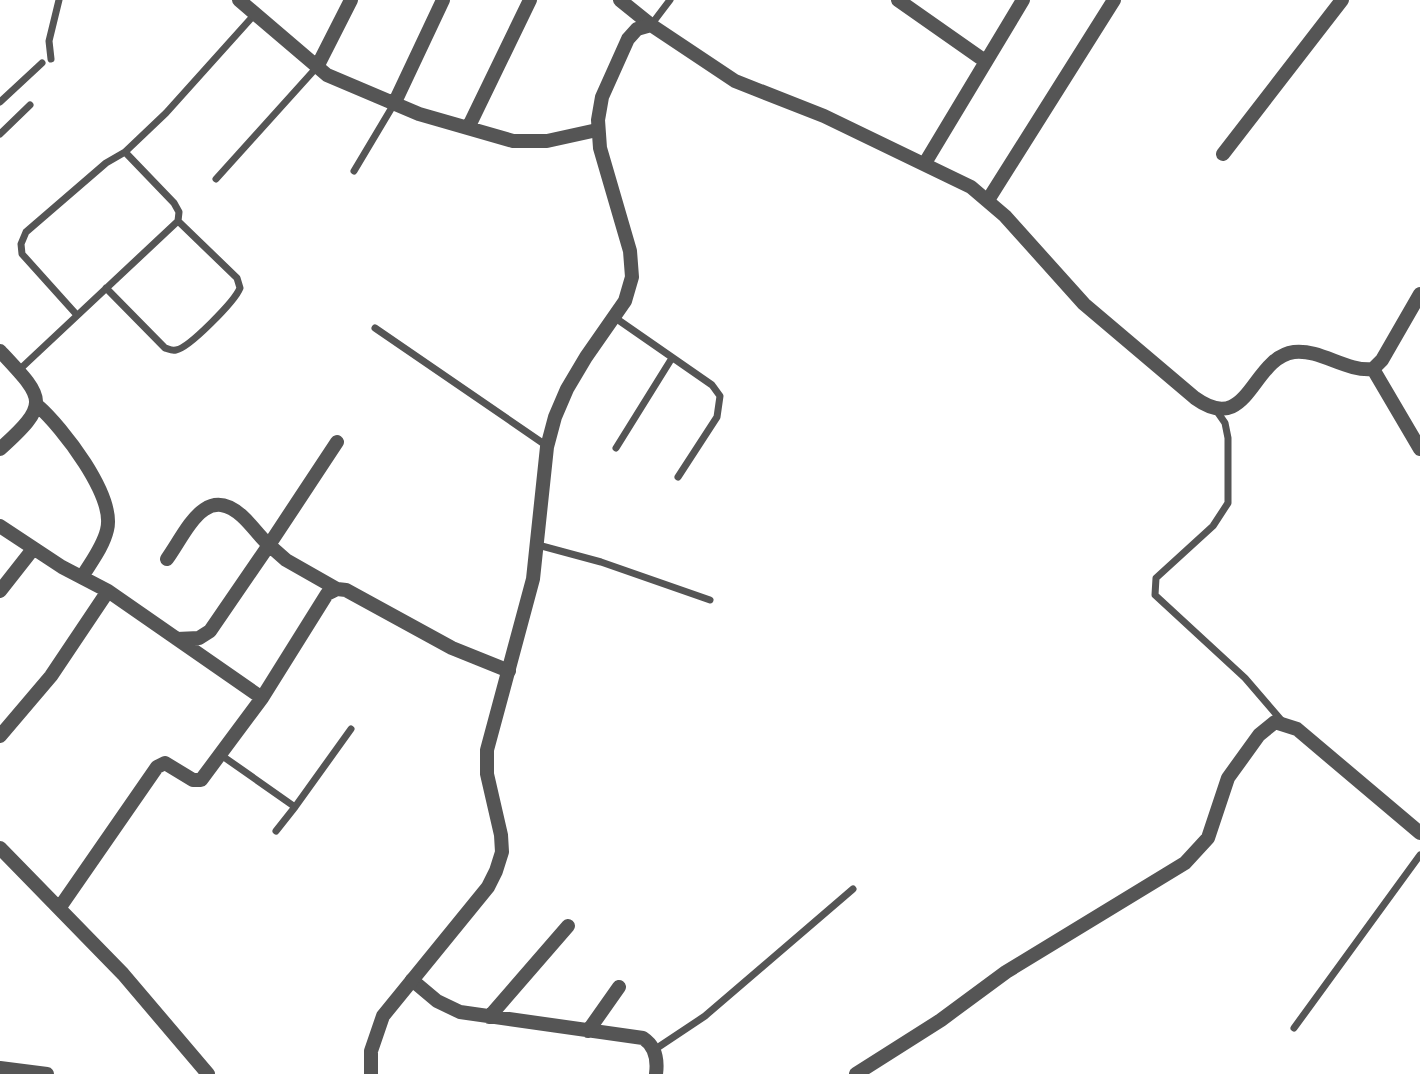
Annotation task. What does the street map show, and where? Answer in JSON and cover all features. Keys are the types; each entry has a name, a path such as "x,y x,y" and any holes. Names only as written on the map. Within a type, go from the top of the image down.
{"street":[{"path":"239,0 327,75 394,104 513,141 547,141 597,130"},
{"path":"317,67 351,0"},
{"path":"394,104 443,0"},
{"path":"468,128 530,0"},
{"path":"620,0 651,25 736,81 816,112 925,163 988,200 1084,304 1195,398 1216,410 1228,409 1238,404 1269,366 1288,354 1308,353 1363,370 1373,369 1382,360 1420,294"},
{"path":"898,0 985,61"},
{"path":"925,163 1023,0"},
{"path":"988,200 1114,0"},
{"path":"1223,154 1342,0"},
{"path":"371,1074 371,1051 383,1016 488,887 502,852 486,774 487,750 531,590 547,447 567,389 625,301 632,277 630,251 597,130 602,97 620,54 637,29 651,25"},
{"path":"0,351 36,395 38,406 33,417 0,449"},
{"path":"1373,369 1420,449"},
{"path":"38,406 60,425 79,453 107,508 108,527 82,578"},
{"path":"177,639 199,638 210,631 337,442"},
{"path":"167,559 202,510 212,504 229,506 286,560 452,648 509,671"},
{"path":"0,526 33,549 108,592 262,698"},
{"path":"0,591 33,549"},
{"path":"60,907 156,767 161,763 171,764 193,780 201,780 262,698 327,594 337,589"},
{"path":"0,736 51,676 108,592"},
{"path":"856,1074 941,1020 1006,972 1185,863 1208,838 1221,793 1236,767 1266,727 1275,722 1297,729 1420,833"},
{"path":"0,848 123,974 208,1074"},
{"path":"489,1017 568,926"},
{"path":"412,980 437,1001 460,1012 631,1035 651,1043 656,1074"},
{"path":"588,1031 620,987"},
{"path":"0,1068 47,1074"}],"lane":[{"path":"51,59 49,41 59,0"},
{"path":"651,25 670,0"},
{"path":"76,314 22,254 21,244 26,232 106,163 125,152 166,113 256,14"},
{"path":"0,102 42,62"},
{"path":"216,179 317,67"},
{"path":"354,171 394,104"},
{"path":"0,134 30,105"},
{"path":"18,371 178,221 179,212 174,203 125,152"},
{"path":"106,288 165,348 172,351 183,348 229,305 240,288 237,278 178,221"},
{"path":"614,317 712,385 720,396 718,417 678,477"},
{"path":"375,328 547,447"},
{"path":"616,448 672,358"},
{"path":"1216,410 1225,423 1228,439 1228,503 1213,526 1156,578 1153,588 1155,595 1245,678 1285,723"},
{"path":"538,545 601,562 710,600"},
{"path":"276,831 351,729"},
{"path":"221,755 295,807"},
{"path":"1294,1028 1420,855"},
{"path":"654,1050 705,1016 853,888"}]}
